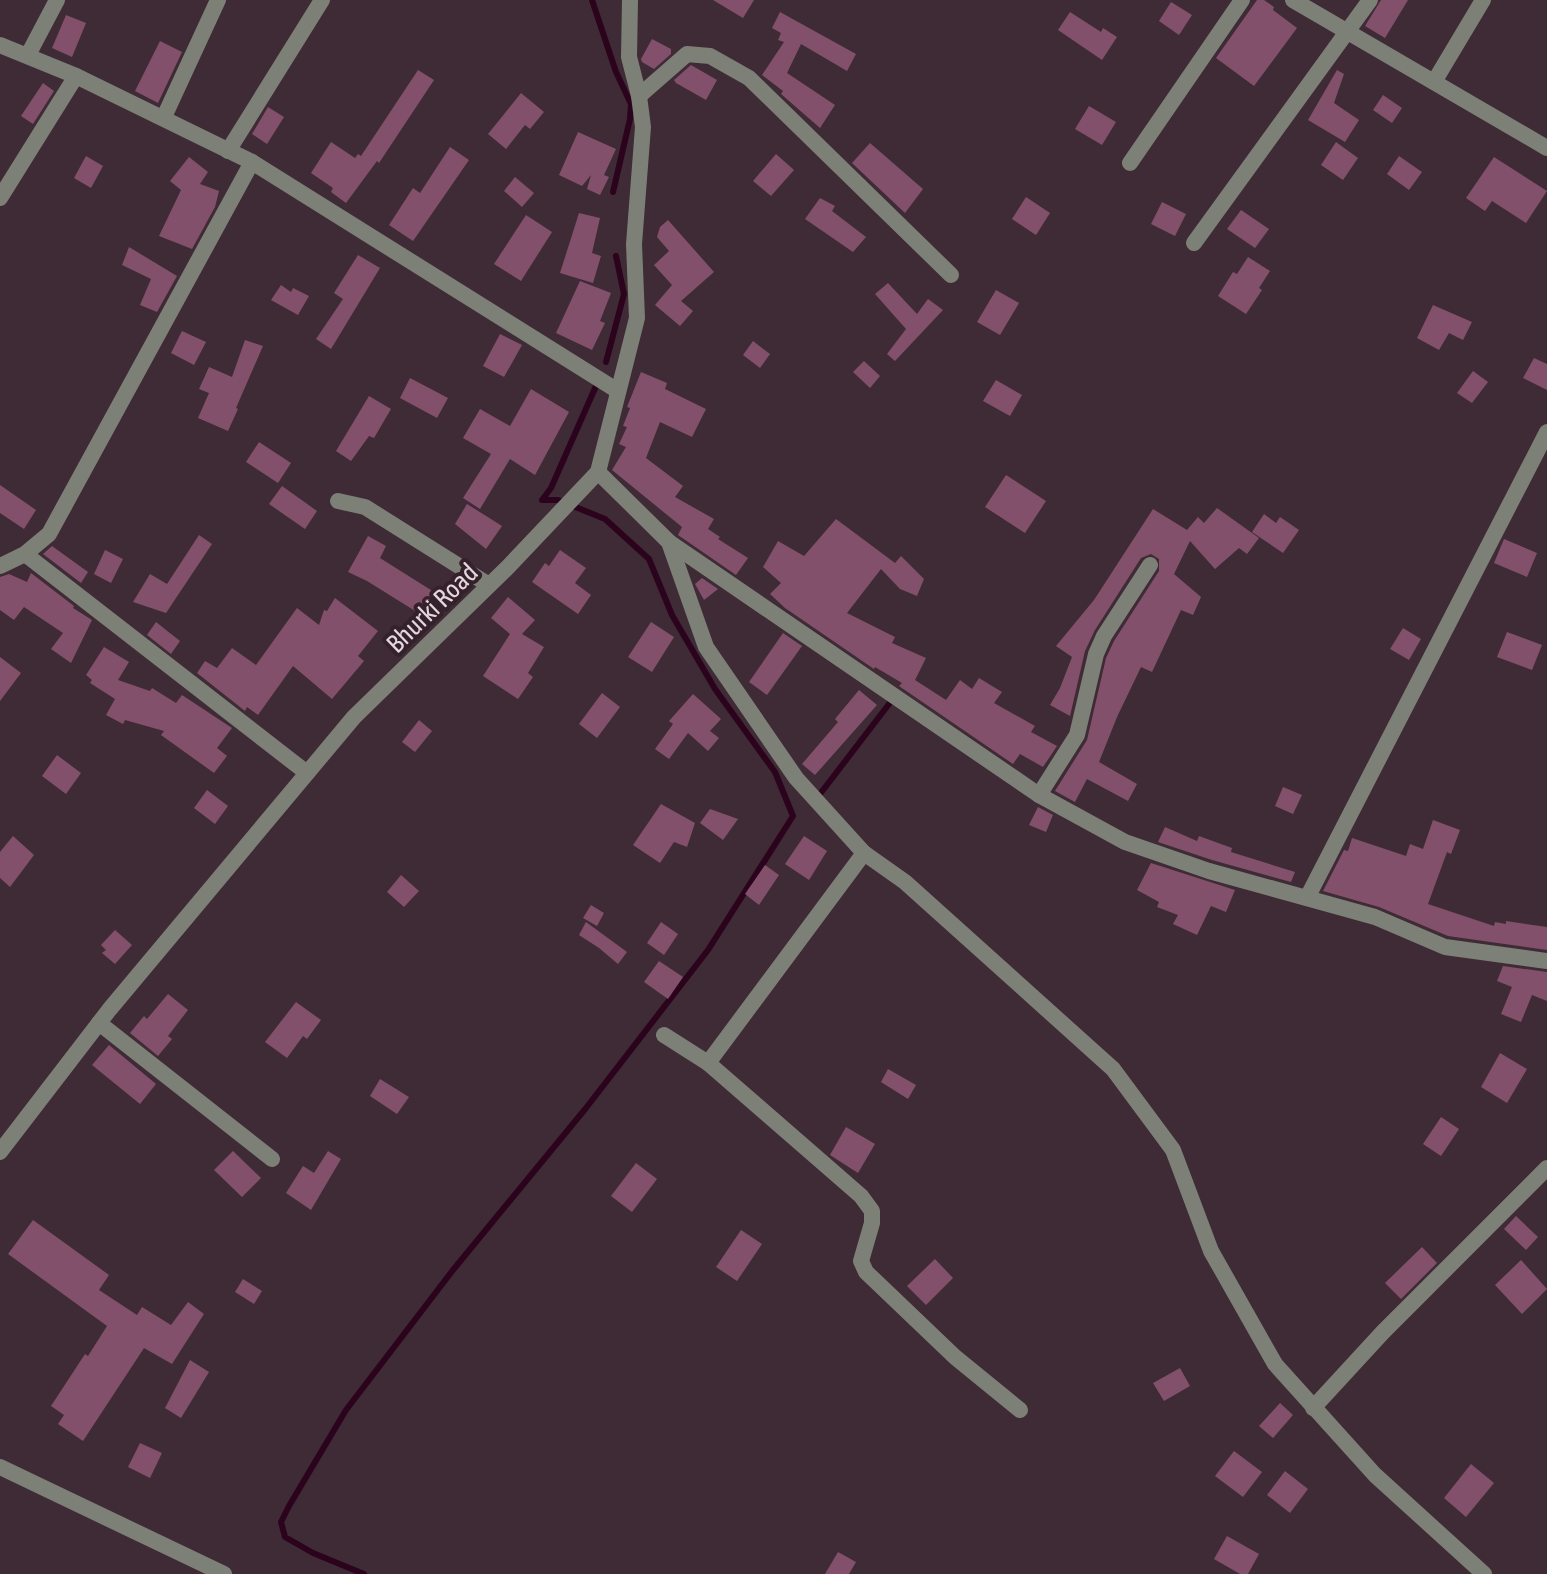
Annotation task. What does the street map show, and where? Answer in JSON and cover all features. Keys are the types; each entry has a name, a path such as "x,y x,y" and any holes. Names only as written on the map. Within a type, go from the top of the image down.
{"street":[{"path":"28,55 57,0"},
{"path":"164,117 218,0"},
{"path":"228,151 322,0"},
{"name":"Bhurki Road","path":"0,1152 99,1023 354,717 489,585 598,472 637,318 634,244 643,127 629,57 630,0"},
{"path":"1130,163 1242,0"},
{"path":"1293,0 1547,148"},
{"path":"1194,243 1370,0"},
{"path":"1434,82 1483,0"},
{"path":"0,45 76,76 252,162 618,391"},
{"path":"639,96 687,54 710,56 749,78 951,275"},
{"path":"0,198 76,76"},
{"path":"0,566 25,554 49,534 252,162"},
{"path":"1307,898 1547,432"},
{"path":"598,472 669,542 1039,795 1125,842 1209,871 1375,917 1445,947 1547,961"},
{"path":"338,501 365,507 489,585"},
{"path":"669,542 706,647 796,778 864,853 905,882 1113,1069 1173,1150 1211,1251 1275,1364 1375,1475 1484,1574"},
{"path":"25,554 307,773"},
{"path":"1039,795 1077,735 1096,654 1104,636 1150,565"},
{"path":"708,1063 864,853"},
{"path":"99,1023 272,1159"},
{"path":"664,1035 708,1063 861,1196 872,1211 872,1223 861,1261 866,1272 955,1357 1020,1410"},
{"path":"1313,1408 1383,1332 1547,1168"},
{"path":"0,1467 224,1574"}],"building":[{"path":"713,0 754,0 743,18"},
{"path":"1257,0 1264,0 1274,7 1273,10 1297,28 1254,86 1216,58"},
{"path":"1381,0 1408,0 1385,38 1365,26"},
{"path":"1171,2 1192,15 1179,35 1159,21"},
{"path":"780,12 856,54 847,71 801,44 787,73 835,105 820,128 762,75 784,42 778,40 781,33 772,28"},
{"path":"1070,12 1101,32 1103,28 1117,37 1102,60 1058,30"},
{"path":"66,15 86,23 72,57 52,48"},
{"path":"652,39 671,49 671,54 654,69 641,59"},
{"path":"160,41 182,52 158,103 135,91"},
{"path":"691,65 717,80 706,100 674,80"},
{"path":"418,70 434,80 379,163 377,161 346,203 331,192 333,188 311,173 331,142 355,158 358,154 361,156"},
{"path":"1337,70 1344,74 1334,103 1359,120 1345,142 1308,120"},
{"path":"43,83 54,91 33,124 21,116"},
{"path":"521,93 544,112 530,129 525,125 506,149 488,134"},
{"path":"1383,95 1402,108 1392,123 1373,110"},
{"path":"1089,106 1116,122 1102,145 1075,129"},
{"path":"268,107 284,117 267,144 252,134"},
{"path":"578,132 616,149 604,175 609,177 600,195 587,189 591,175 582,186 559,175"},
{"path":"1336,142 1358,158 1343,180 1321,165"},
{"path":"870,143 923,189 905,213 852,163"},
{"path":"450,147 469,160 413,241 389,225 413,188 420,193"},
{"path":"776,154 794,170 771,196 753,181"},
{"path":"86,156 103,166 91,188 74,178"},
{"path":"1399,156 1422,172 1409,190 1387,174"},
{"path":"189,157 208,172 200,184 219,191 215,207 192,249 159,236 181,190 170,181"},
{"path":"1494,157 1547,191 1526,223 1492,201 1485,211 1466,198"},
{"path":"515,177 534,193 522,207 504,191"},
{"path":"1026,197 1050,213 1036,235 1012,219"},
{"path":"820,198 835,206 832,211 866,237 853,252 805,219"},
{"path":"1162,202 1186,214 1175,236 1151,224"},
{"path":"1241,210 1269,229 1255,248 1227,229"},
{"path":"579,213 600,218 592,253 601,256 593,283 560,273"},
{"path":"526,215 552,232 521,281 494,264"},
{"path":"668,220 714,272 681,301 693,311 680,326 655,305 672,285 654,265 669,251 657,237 660,227"},
{"path":"129,247 177,276 157,312 140,305 151,279 122,265"},
{"path":"358,255 380,268 331,349 316,339 343,299 334,293"},
{"path":"1248,257 1270,271 1246,314 1218,296 1233,272 1237,274"},
{"path":"580,281 611,293 600,321 605,323 592,350 556,333"},
{"path":"888,283 917,314 928,299 943,310 895,361 887,354 906,329 875,294"},
{"path":"281,285 291,292 293,288 309,296 298,315 271,300"},
{"path":"996,290 1019,303 1000,335 977,322"},
{"path":"1433,305 1472,322 1463,340 1449,333 1439,350 1417,338"},
{"path":"182,331 206,342 194,365 171,353"},
{"path":"500,334 522,345 504,377 483,366"},
{"path":"245,340 263,346 228,431 198,418 209,393 199,389 209,367 232,377"},
{"path":"753,341 770,354 760,368 743,355"},
{"path":"1534,358 1547,364 1547,390 1523,378"},
{"path":"864,361 880,376 870,388 853,372"},
{"path":"1473,371 1488,382 1472,403 1457,393"},
{"path":"641,372 667,383 665,389 706,409 692,437 660,422 646,458 683,486 675,497 714,519 708,529 748,558 736,575 678,535 682,527 612,470 626,447 619,444 627,427 623,426 630,408 627,407"},
{"path":"410,378 448,398 437,418 400,398"},
{"path":"996,380 1022,395 1010,416 983,401"},
{"path":"531,389 569,412 535,475 510,459 480,509 463,498 491,454 463,438 480,409 510,426"},
{"path":"369,396 391,409 374,438 369,436 351,461 336,451"},
{"path":"259,442 291,463 278,483 246,462"},
{"path":"1006,475 1046,501 1025,533 985,507"},
{"path":"0,485 36,510 24,529 0,513"},
{"path":"282,486 317,511 305,529 269,504"},
{"path":"467,504 502,526 486,549 455,524"},
{"path":"1217,508 1259,538 1247,554 1239,548 1215,569 1190,541 1174,574 1201,597 1193,615 1181,610 1152,672 1141,667 1099,762 1137,784 1128,801 1087,779 1075,802 1055,791 1087,740 1106,658 1159,571 1159,559 1151,554 1141,558 1095,630 1085,651 1070,716 1050,705 1072,657 1056,646 1094,600 1153,509 1187,530 1198,517 1204,523"},
{"path":"1264,514 1276,523 1280,517 1299,530 1283,553 1252,532"},
{"path":"836,519 895,563 901,556 924,579 917,596 900,589 881,569 847,613 895,637 892,643 926,658 915,680 946,700 960,680 972,689 979,678 1002,692 994,703 1035,726 1031,732 1057,746 1043,767 1020,754 1013,764 899,686 902,683 874,669 785,608 770,594 781,583 763,567 778,541 804,556"},
{"path":"199,535 212,544 166,613 133,602 150,574 167,584"},
{"path":"368,536 386,546 380,558 434,592 420,614 348,572"},
{"path":"1504,539 1537,553 1527,577 1494,563"},
{"path":"52,546 88,572 81,583 43,554"},
{"path":"105,550 123,559 111,583 94,574"},
{"path":"560,550 586,568 575,583 591,595 578,614 532,582 545,563 549,566"},
{"path":"31,573 92,620 71,663 51,649 63,633 24,607 14,620 0,610 0,577 9,574 27,582"},
{"path":"702,578 718,589 704,600 695,584"},
{"path":"508,597 535,620 522,634 544,647 528,673 533,677 518,699 483,676 510,634 491,618"},
{"path":"335,598 378,631 358,656 364,661 332,699 293,666 258,715 247,707 245,711 197,673 205,661 217,668 232,648 256,665 297,608 319,625 324,610 327,611"},
{"path":"156,622 180,641 171,654 147,635"},
{"path":"651,622 674,637 652,672 628,657"},
{"path":"1403,628 1421,639 1409,660 1390,649"},
{"path":"1507,632 1542,645 1532,670 1497,657"},
{"path":"783,633 802,646 767,695 749,682"},
{"path":"104,647 129,662 118,680 150,691 152,688 176,703 182,695 232,728 217,748 227,756 214,773 161,735 164,731 125,720 123,724 106,715 115,699 90,683 92,680 86,675"},
{"path":"0,657 21,673 0,701"},
{"path":"859,690 877,705 815,775 802,764 838,722 835,719"},
{"path":"602,693 620,707 597,738 579,724"},
{"path":"693,694 721,719 710,731 719,738 708,751 688,733 669,759 655,749 673,724 669,721"},
{"path":"419,720 432,731 415,752 402,742"},
{"path":"57,755 81,773 66,794 42,776"},
{"path":"1283,787 1302,795 1293,814 1275,806"},
{"path":"207,790 228,806 215,824 194,808"},
{"path":"661,804 695,823 687,847 674,842 660,863 633,845"},
{"path":"1038,807 1053,815 1046,832 1029,825"},
{"path":"710,809 738,819 723,840 700,823"},
{"path":"1433,820 1460,830 1451,854 1447,852 1428,904 1494,926 1495,922 1506,924 1506,921 1547,927 1547,950 1448,936 1379,907 1323,891 1344,850 1348,851 1352,838 1406,856 1410,844 1423,849"},
{"path":"1165,827 1197,841 1199,836 1232,848 1231,852 1295,872 1291,882 1158,842"},
{"path":"13,836 34,855 10,887 0,878 0,852"},
{"path":"804,836 827,851 809,880 785,864"},
{"path":"1151,863 1235,890 1226,912 1211,906 1197,935 1173,924 1178,915 1157,907 1159,902 1137,890"},
{"path":"765,865 779,875 759,905 745,894"},
{"path":"401,875 419,891 404,907 387,892"},
{"path":"591,905 604,913 597,926 583,918"},
{"path":"586,922 627,952 618,964 579,935"},
{"path":"661,922 678,934 664,955 647,943"},
{"path":"115,930 132,945 115,964 102,953 106,950 101,945"},
{"path":"659,961 683,977 668,999 644,982"},
{"path":"1503,966 1547,972 1547,1001 1532,995 1521,1022 1501,1014 1512,987 1497,981"},
{"path":"168,994 188,1010 168,1036 172,1039 158,1056 130,1033 144,1016 147,1019"},
{"path":"296,1002 321,1020 307,1039 303,1036 287,1058 265,1042"},
{"path":"109,1045 156,1084 140,1104 92,1065"},
{"path":"1500,1053 1527,1069 1507,1103 1481,1087"},
{"path":"888,1069 916,1085 908,1099 881,1082"},
{"path":"380,1079 409,1097 397,1114 370,1096"},
{"path":"1441,1117 1459,1129 1441,1156 1423,1144"},
{"path":"846,1127 875,1144 858,1173 830,1155"},
{"path":"233,1151 261,1178 242,1197 214,1170"},
{"path":"328,1151 341,1159 311,1210 286,1193 303,1166 314,1173"},
{"path":"636,1163 657,1179 632,1212 611,1196"},
{"path":"1516,1216 1538,1237 1526,1250 1504,1229"},
{"path":"33,1220 109,1275 99,1290 137,1315 142,1307 171,1325 188,1302 204,1314 172,1364 144,1348 83,1441 58,1424 64,1415 51,1406 107,1326 8,1254"},
{"path":"741,1230 762,1244 737,1281 716,1267"},
{"path":"1422,1247 1437,1263 1401,1299 1385,1283"},
{"path":"935,1259 953,1278 926,1305 907,1286"},
{"path":"1521,1260 1547,1289 1522,1314 1495,1285"},
{"path":"243,1279 262,1291 254,1304 235,1292"},
{"path":"190,1360 209,1372 181,1418 165,1408"},
{"path":"1180,1368 1190,1386 1164,1401 1153,1383"},
{"path":"1280,1403 1293,1415 1273,1438 1259,1426"},
{"path":"140,1443 162,1453 150,1478 128,1467"},
{"path":"1234,1451 1262,1472 1243,1497 1215,1476"},
{"path":"1471,1464 1494,1483 1466,1517 1444,1498"},
{"path":"1285,1471 1308,1489 1290,1513 1267,1495"},
{"path":"1227,1536 1259,1554 1248,1574 1240,1574 1214,1559"},
{"path":"838,1552 856,1562 849,1574 825,1574"}],"waterway":[{"path":"592,0 616,72 631,104 613,192"},
{"path":"606,362 624,294 616,256"},
{"path":"364,1574 313,1553 285,1537 281,1522 289,1506 346,1410 453,1270 586,1108 708,950 793,816 775,772 715,689 672,615 649,559 605,519 558,500 542,500 551,488 596,386"},
{"path":"820,794 889,704"}]}
